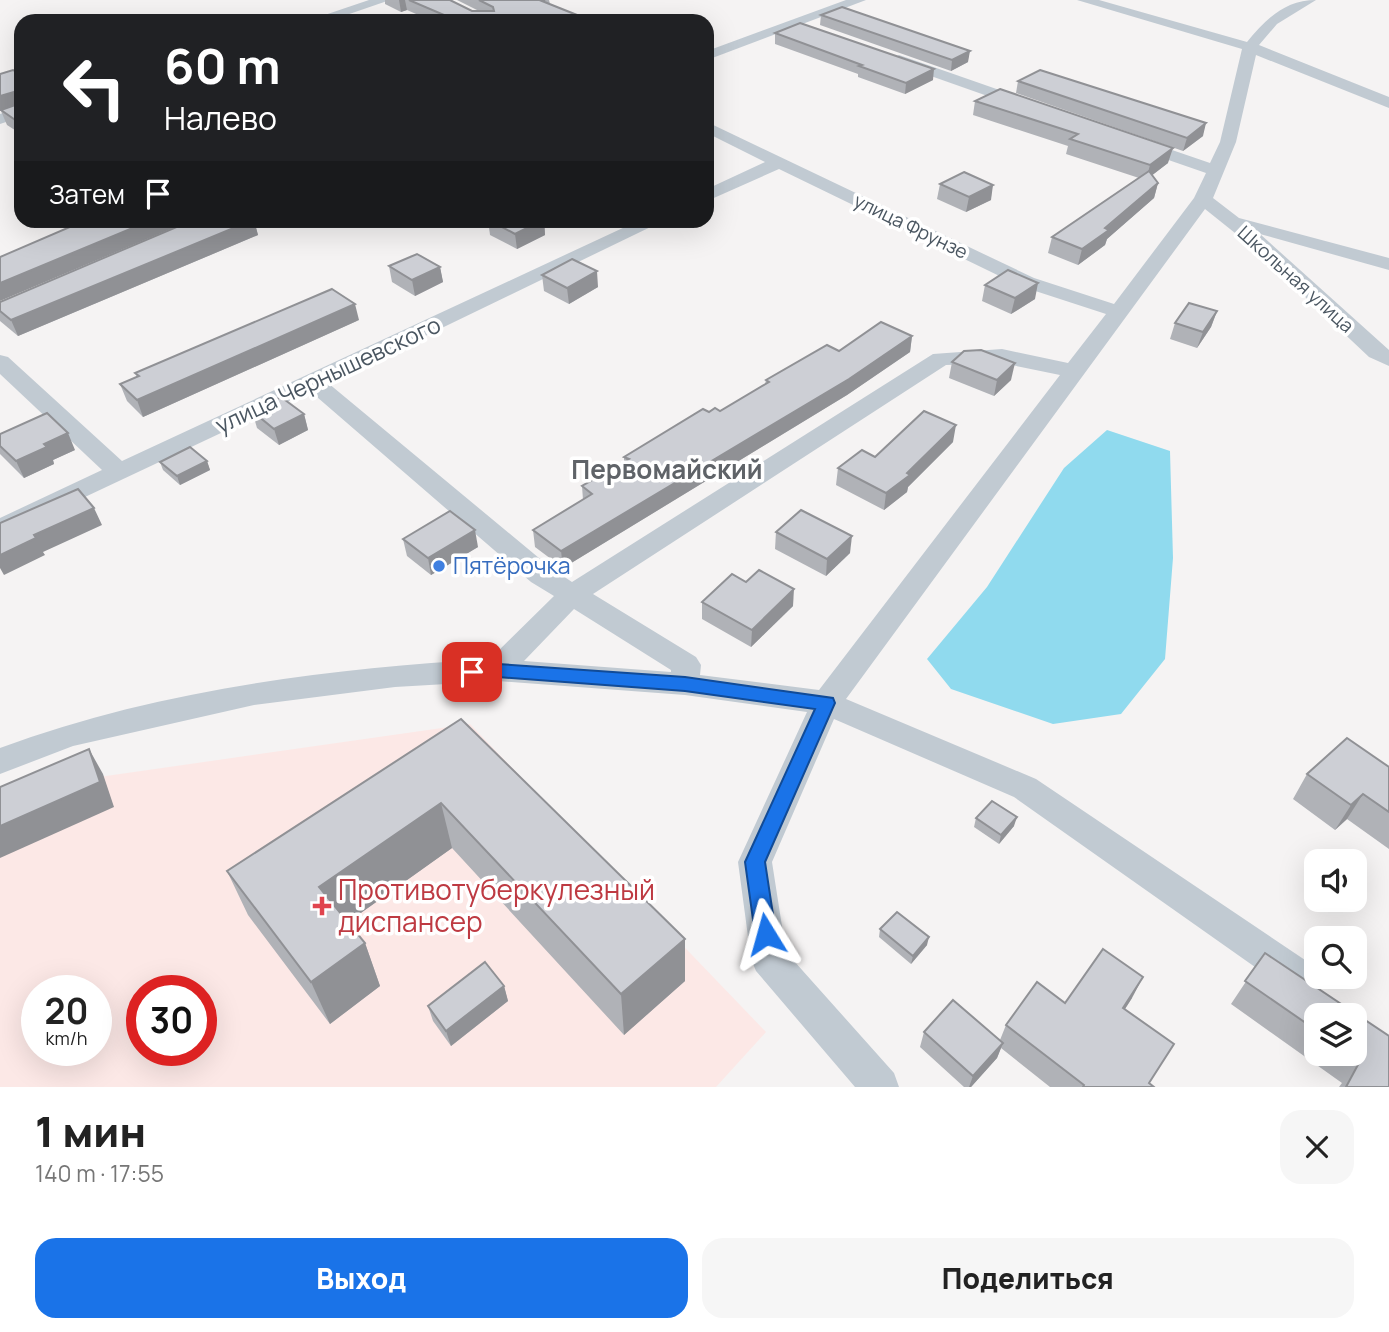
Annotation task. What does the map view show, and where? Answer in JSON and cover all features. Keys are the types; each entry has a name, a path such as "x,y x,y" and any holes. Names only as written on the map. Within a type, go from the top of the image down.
{"street":[{"path":"337,14 383,0"},
{"path":"714,53 859,0"},
{"path":"1084,0 1250,47 1389,103"},
{"path":"880,1087 769,959 755,862 826,703 1203,200 1228,142 1250,47 1272,21 1309,0"},
{"path":"795,24 821,33"},
{"path":"887,56 1044,111"},
{"name":"улица Фрунзе","path":"714,130 1027,282 1119,312"},
{"path":"1123,138 1215,170"},
{"path":"714,193 779,162"},
{"name":"Школьная улица","path":"1203,200 1257,241 1377,352 1389,359"},
{"path":"1227,218 1389,264"},
{"name":"улица Чернышевского","path":"0,528 639,228"},
{"path":"498,670 570,596 941,359 1002,356 1075,371"},
{"path":"0,362 119,472"},
{"path":"313,382 541,575 570,596 686,665 685,684"},
{"path":"0,761 69,735 254,694 395,676 498,670 685,684 826,703 1025,788 1320,992"}],"shaded area":[{"name":"Противотуберкулезный диспансер","path":"470,724 766,1032 716,1087 0,1087 0,821 99,777"}],"water":[{"path":"1107,430 1170,451 1173,558 1165,659 1121,714 1053,724 951,689 927,659 987,587 1064,468"}],"building":[{"path":"409,0 450,0 472,11 494,11 493,7 479,0 545,0 542,1 574,14 442,14"},
{"path":"842,7 970,51 952,60 821,15"},
{"path":"800,23 934,69 906,83 775,33"},
{"path":"1040,70 1206,123 1187,138 1018,81"},
{"path":"14,71 14,92 0,96 0,74"},
{"path":"1000,89 1173,148 1150,165 1070,139 1078,134 975,101"},
{"path":"14,105 14,119 1,110"},
{"path":"1149,171 1158,183 1105,228 1109,230 1082,249 1052,237"},
{"path":"964,172 993,185 969,197 940,184"},
{"path":"67,228 133,228 0,283 0,257"},
{"path":"174,228 234,228 11,320 0,311 0,302"},
{"path":"504,228 527,228 515,234"},
{"path":"417,254 440,267 412,280 389,266"},
{"path":"572,259 597,271 567,288 542,275"},
{"path":"1008,270 1038,283 1015,298 985,285"},
{"path":"332,289 355,304 137,400 120,384 139,376 135,373"},
{"path":"1189,303 1217,311 1203,332 1175,323"},
{"path":"881,322 912,336 849,379 561,551 533,530 592,494 582,486 629,459 624,457 703,409 709,412 715,408 720,411 769,382 766,380 827,345 839,351"},
{"path":"981,350 1015,363 997,380 952,362 964,351"},
{"path":"281,397 304,414 274,429 252,411"},
{"path":"924,411 956,425 907,473 910,475 886,493 838,468 862,450 875,457"},
{"path":"47,413 68,433 44,444 47,447 16,461 0,446 0,434"},
{"path":"190,447 207,461 177,476 160,462"},
{"path":"78,489 94,508 34,535 36,538 0,555 0,523"},
{"path":"801,510 852,536 827,559 776,532"},
{"path":"450,511 475,530 428,558 403,539"},
{"path":"759,570 794,589 752,630 702,602 732,574 746,582"},
{"path":"461,719 685,939 621,994 441,803 319,887 365,943 311,982 227,871"},
{"path":"1347,738 1389,767 1389,812 1363,794 1351,805 1307,774"},
{"path":"89,749 100,782 0,826 0,787"},
{"path":"992,801 1017,817 1001,835 976,818"},
{"path":"897,912 929,937 913,956 880,929"},
{"path":"1103,949 1143,977 1123,1008 1174,1044 1149,1083 1154,1087 1083,1087 1084,1085 1006,1025 1037,982 1065,1003"},
{"path":"1265,953 1304,979 1304,989 1319,989 1340,1003 1304,1003 1304,1022 1245,981"},
{"path":"485,962 504,986 446,1031 428,1006"},
{"path":"953,1000 1003,1043 973,1076 924,1032"},
{"path":"1367,1021 1389,1036 1389,1087 1346,1087 1357,1066 1367,1066"}],"place":[{"name":"Пятёрочка","path":"439,566"},
{"name":"Противотуберкулезный диспансер","path":"322,906"}],"district":[{"name":"Первомайский","path":"667,470"}],"route":[{"path":"472,672 498,670 560,677 685,684 826,703 755,862 766,934"}]}
